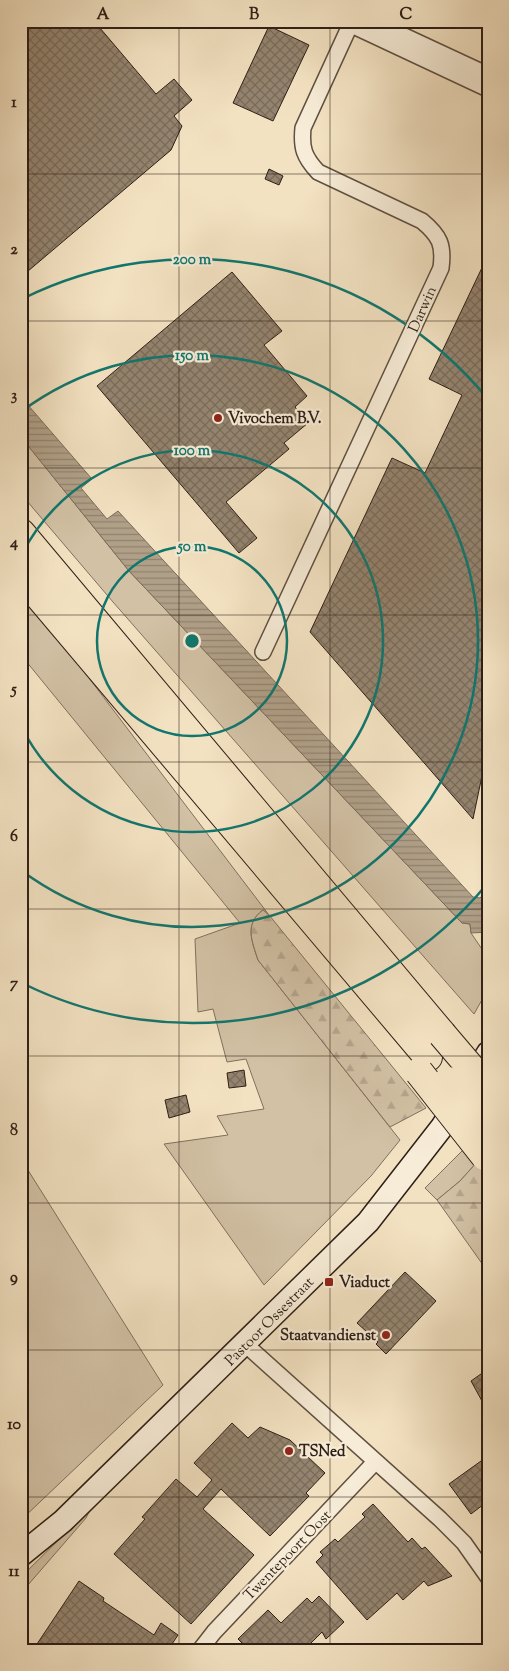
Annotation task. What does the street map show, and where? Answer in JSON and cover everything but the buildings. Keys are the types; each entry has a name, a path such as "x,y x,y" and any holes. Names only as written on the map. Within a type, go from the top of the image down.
{"highway":[{"path":"21,533 330,902 446,1027 488,1088"},
{"path":"21,575 407,1033 423,1065 486,1158"},
{"path":"446,1027 488,1060"},
{"path":"423,1065 488,1127"}],"main road":[{"name":"Pastoor Ossestraat","path":"21,1555 63,1521 368,1222 402,1180 460,1100 488,1053"},
{"name":"Pastoor Ossestraat","path":"21,1571 63,1521"}],"street":[{"path":"372,21 488,75"},
{"name":"Darwin","path":"263,652 441,268 443,251 436,233 422,222 318,172 306,160 301,145 303,128 348,22 488,89"},
{"path":"245,1344 452,1531 464,1543 488,1577"},
{"name":"Twentepoort Oost","path":"200,1650 214,1632 375,1462"}],"green space":[{"path":"21,437 129,571 462,923 470,924 471,933 488,958 488,989 474,1014 113,602 21,494"},
{"path":"21,596 70,653 269,915 263,910 257,915 251,927 252,940 258,960 400,1140 371,1176 264,1285 164,1144 228,1135 217,1116 264,1109 246,1059 227,1062 213,1009 198,1012 195,939 240,923 21,655"},
{"path":"263,910 426,1108 390,1127 258,960 252,940 251,927 257,915"},
{"path":"467,1146 478,1161 460,1181 437,1200 425,1188"},
{"path":"21,1159 163,1385 21,1520"},
{"path":"478,1161 488,1173 488,1272 437,1200 460,1181"},
{"path":"91,1508 86,1518 21,1593 21,1577"}],"shaded area":[{"path":"21,397 92,479 81,488 107,519 118,511 473,897 480,898 488,889 488,932 471,933 470,924 462,923 129,571 21,437"}],"place":[{"name":"Vivochem B.V.","path":"218,418"},
{"name":"Viaduct","path":"329,1282"},
{"name":"Staatvandienst","path":"386,1335"},
{"name":"TSNed","path":"289,1451"}]}
